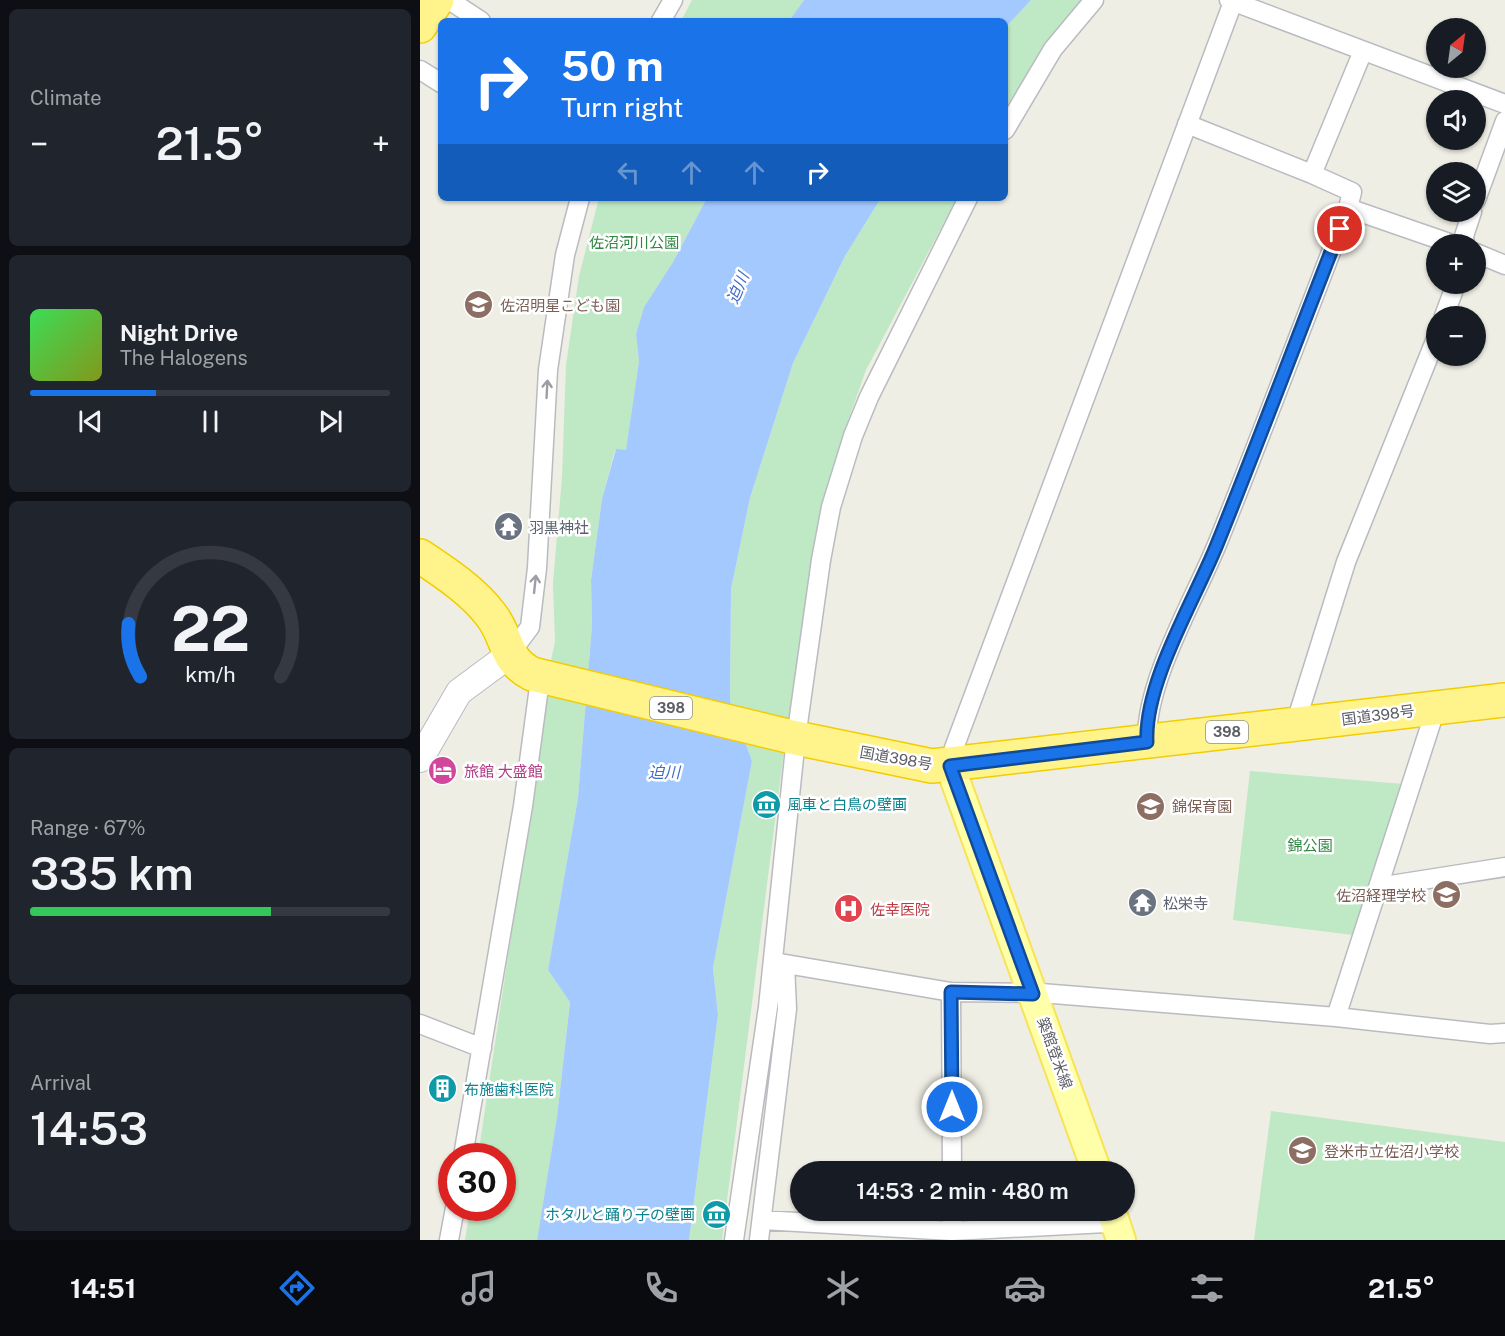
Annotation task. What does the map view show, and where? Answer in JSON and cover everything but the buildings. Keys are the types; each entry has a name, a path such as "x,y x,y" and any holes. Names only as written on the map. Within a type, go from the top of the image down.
{"highway":[{"path":"420,26 437,0"},
{"name":"国道398号","path":"420,556 448,575 492,615 515,647 518,666 547,678 796,738 932,766 950,766 1505,700"}],"main road":[{"name":"築館登米線","path":"950,766 1093,1161"}],"street":[{"path":"449,0 476,18"},
{"path":"663,18 673,0"},
{"path":"1008,125 1053,49 1094,0"},
{"path":"950,766 954,748 1231,1 1505,104"},
{"path":"1312,174 1364,51"},
{"path":"420,70 438,81"},
{"path":"1486,173 1505,121"},
{"path":"1147,742 1149,710 1182,619 1218,544 1352,192 1186,124"},
{"path":"420,759 459,692 515,647 530,627 536,579 549,370 564,255 579,201"},
{"path":"735,1240 768,1007 779,963 796,738 820,560 831,507 853,436 885,358 966,201"},
{"path":"1348,207 1426,235"},
{"path":"1486,257 1505,265"},
{"path":"1294,725 1346,562 1426,363"},
{"path":"465,1143 523,806 539,687 547,678"},
{"path":"1336,1017 1436,708"},
{"path":"1378,887 1505,867"},
{"path":"779,963 951,992 1033,994 1336,1017 1490,1035 1505,1033"},
{"path":"759,1240 787,1009 779,963"},
{"path":"951,992 952,1161"},
{"path":"420,1024 482,1048"},
{"path":"762,1220 952,1236 1116,1224"},
{"path":"449,1240 453,1221"}],"green space":[{"path":"692,0 804,0 791,18 683,18"},
{"path":"1031,0 1083,0 1067,18 1008,104 1008,25"},
{"name":"佐沼河川公園","path":"598,201 705,201 673,262 644,307 636,334 639,361 626,451 615,450 602,499 591,580 592,625 578,798 548,970 570,1001 557,1117 537,1240 465,1240 468,1221 516,1221 516,1143 480,1143 547,698 547,678 555,642 553,583 562,477 566,365 579,276"},
{"path":"879,201 955,201 866,370 843,435 815,535 783,758 722,1240 689,1240 718,1015 713,968 752,761 730,701 731,589 750,498 793,363 845,256"},
{"name":"錦公園","path":"1250,771 1403,784 1353,935 1233,920"},
{"path":"1271,1111 1505,1142 1505,1240 1254,1240"}],"water":[{"path":"804,0 1031,0 1008,25 1008,18 791,18"},
{"name":"迫川","path":"705,201 879,201 845,256 793,363 750,498 731,589 730,701 752,761 713,968 718,1015 689,1240 537,1240 557,1117 570,1002 548,970 578,798 592,625 591,580 602,499 616,449 626,450 639,361 636,334 644,307 673,262"}],"place":[{"name":"佐沼明星こども園","path":"479,305"},
{"name":"羽黒神社","path":"508,527"},
{"name":"旅館 大盛館","path":"443,771"},
{"name":"風車と白鳥の壁画","path":"766,804"},
{"name":"錦保育園","path":"1151,806"},
{"name":"佐沼経理学校","path":"1447,895"},
{"name":"松栄寺","path":"1142,903"},
{"name":"佐幸医院","path":"849,909"},
{"name":"布施歯科医院","path":"443,1089"},
{"name":"登米市立佐沼小学校","path":"1303,1151"},
{"name":"ホタルと踊り子の壁画","path":"716,1214"}],"route":[{"path":"952,1107 951,992 1033,994 950,766 1147,742 1146,727 1149,710 1182,619 1218,544 1340,229"}]}
